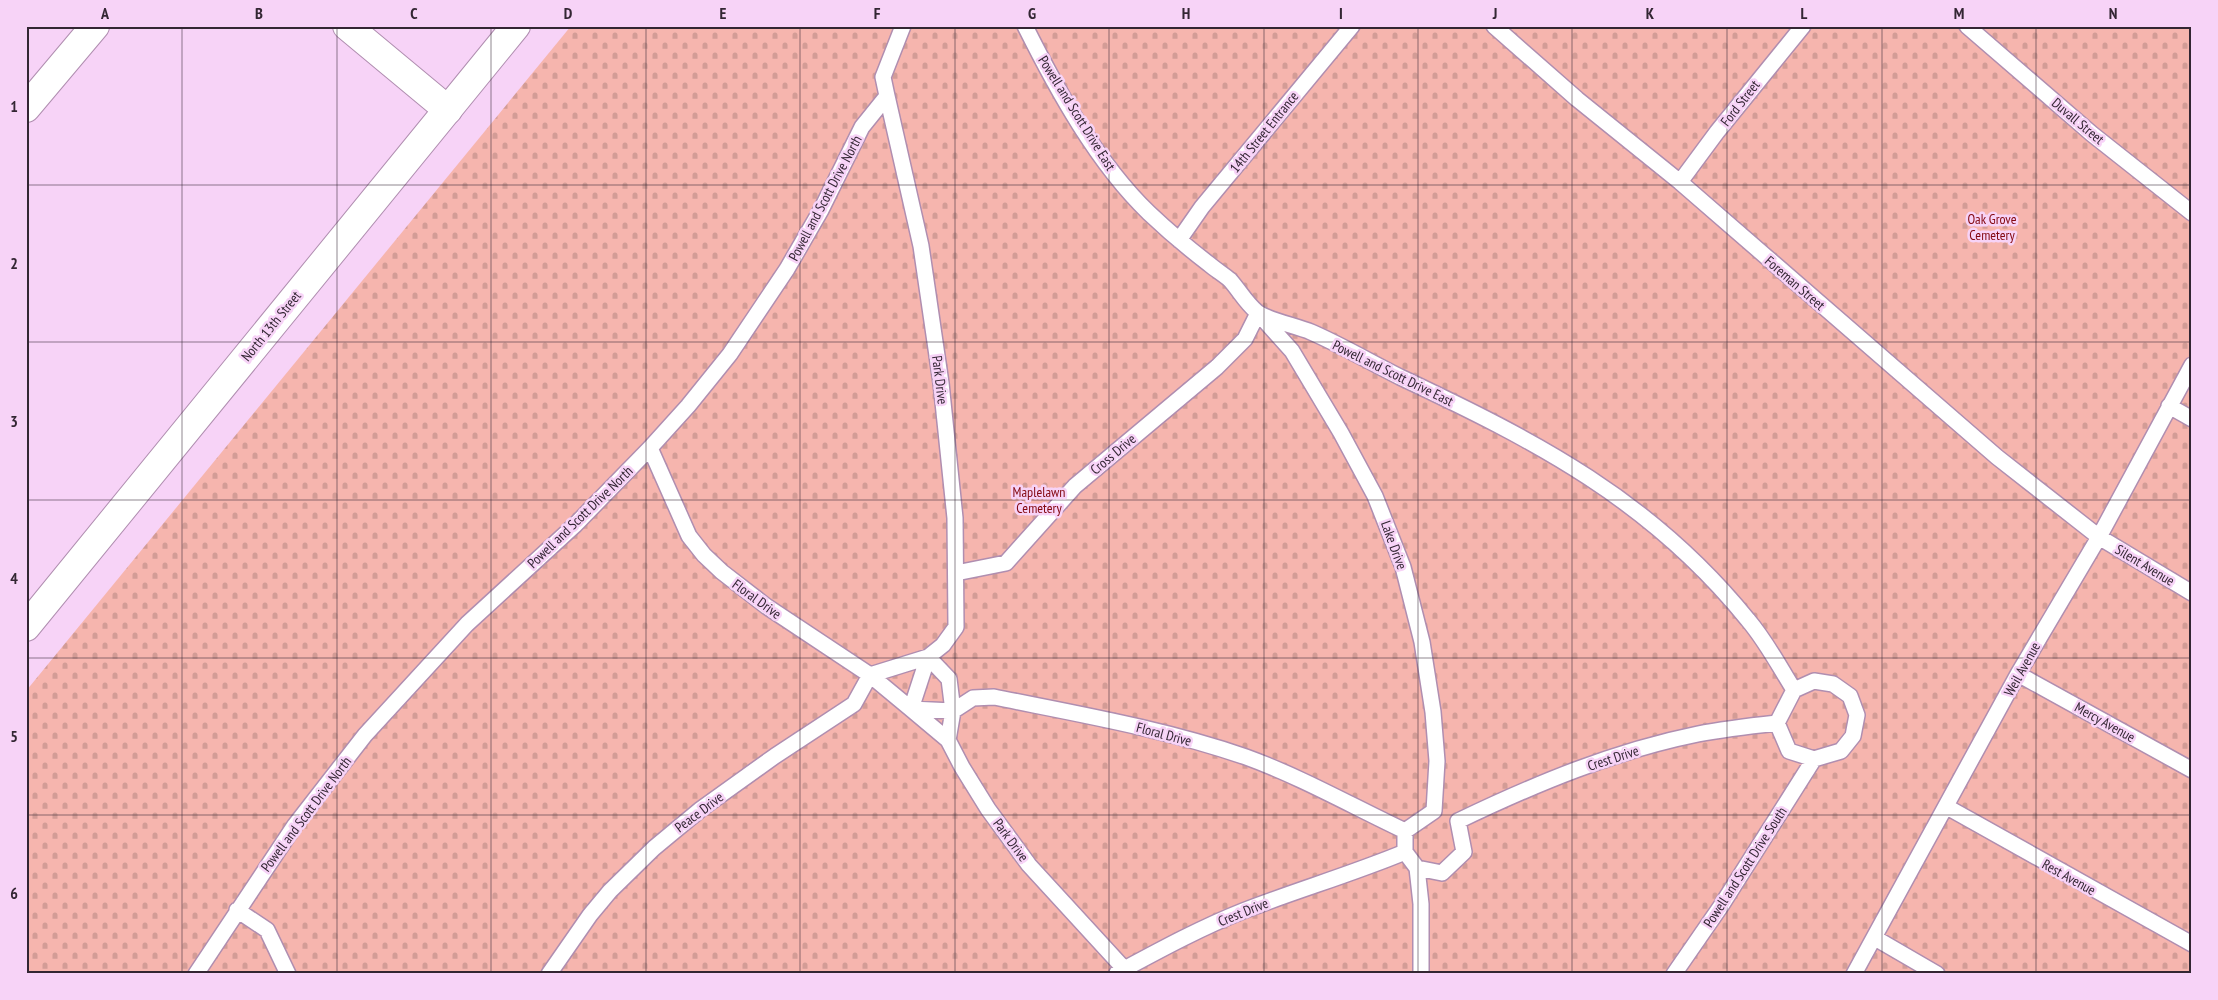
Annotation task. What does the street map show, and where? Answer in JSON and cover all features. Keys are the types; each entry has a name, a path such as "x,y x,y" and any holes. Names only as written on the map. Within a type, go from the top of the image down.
{"main road":[{"path":"26,108 95,26"},
{"path":"347,26 448,110"},
{"name":"North 13th Street","path":"26,626 516,26"}],"lane":[{"path":"887,96 882,77 903,26"},
{"name":"Powell and Scott Drive East","path":"1025,26 1057,86 1109,166 1148,212 1179,240 1229,280 1258,313 1311,332 1492,421 1565,461 1601,484 1670,538 1701,566 1749,620 1766,643 1794,690"},
{"name":"14th Street Entrance","path":"1179,240 1202,208 1352,26"},
{"name":"Foreman Street","path":"1494,26 1577,99 1680,182 1997,457 2099,536"},
{"name":"Ford Street","path":"1680,182 1729,117 1803,26"},
{"name":"Duvall Street","path":"1967,26 2092,134 2192,213"},
{"name":"Powell and Scott Drive North","path":"196,974 295,825 341,765 440,652 494,598 575,524 650,448 688,406 750,327 787,269 821,210 862,127 887,96"},
{"name":"Park Drive","path":"887,96 921,246 940,373 952,485 956,573 956,626 943,645 928,657 911,709"},
{"name":"Cross Drive","path":"956,573 1006,563 1075,486 1217,367 1245,339 1258,313"},
{"name":"Lake Drive","path":"1258,313 1292,351 1341,433 1375,496 1396,549 1413,604 1428,678 1437,761 1434,811"},
{"name":"Weil Avenue","path":"1854,974 2018,674 2099,536 2192,365"},
{"path":"2169,406 2192,419"},
{"name":"Floral Drive","path":"650,448 678,515 689,536 704,554 742,589 870,675 948,740"},
{"name":"Silent Avenue","path":"2099,536 2192,593"},
{"path":"870,675 928,657 949,679 973,698 953,711 911,709"},
{"name":"Mercy Avenue","path":"2018,674 2192,770"},
{"name":"Peace Drive","path":"549,974 590,915 632,868 677,828 702,809 775,756 854,704 870,675"},
{"path":"948,740 953,711 949,679"},
{"path":"1814,681 1833,684 1850,696 1857,716 1853,736 1841,751 1814,759 1790,750 1777,723 1794,690 1814,681"},
{"name":"Floral Drive","path":"973,698 994,698 1085,715 1227,751 1313,784 1405,831"},
{"name":"Crest Drive","path":"1458,821 1570,772 1604,760 1698,734 1777,723"},
{"name":"Park Drive","path":"948,740 988,809 1029,865 1123,972"},
{"name":"Powell and Scott Drive South","path":"1674,974 1721,906 1814,759"},
{"name":"Rest Avenue","path":"1947,807 2192,944"},
{"path":"1417,868 1442,873 1464,852 1458,821 1434,811 1405,831 1405,852 1417,868 1421,904 1421,974"},
{"name":"Crest Drive","path":"1123,972 1180,939 1242,911 1336,876 1367,868 1405,852"},
{"path":"237,910 267,930 288,974"},
{"path":"1874,938 1937,974"}],"green space":[{"name":"Maplelawn Cemetery","path":"571,26 2192,26 2192,974 26,974 26,691"}],"park label":[{"name":"Oak Grove Cemetery","path":"1992,227"}]}
